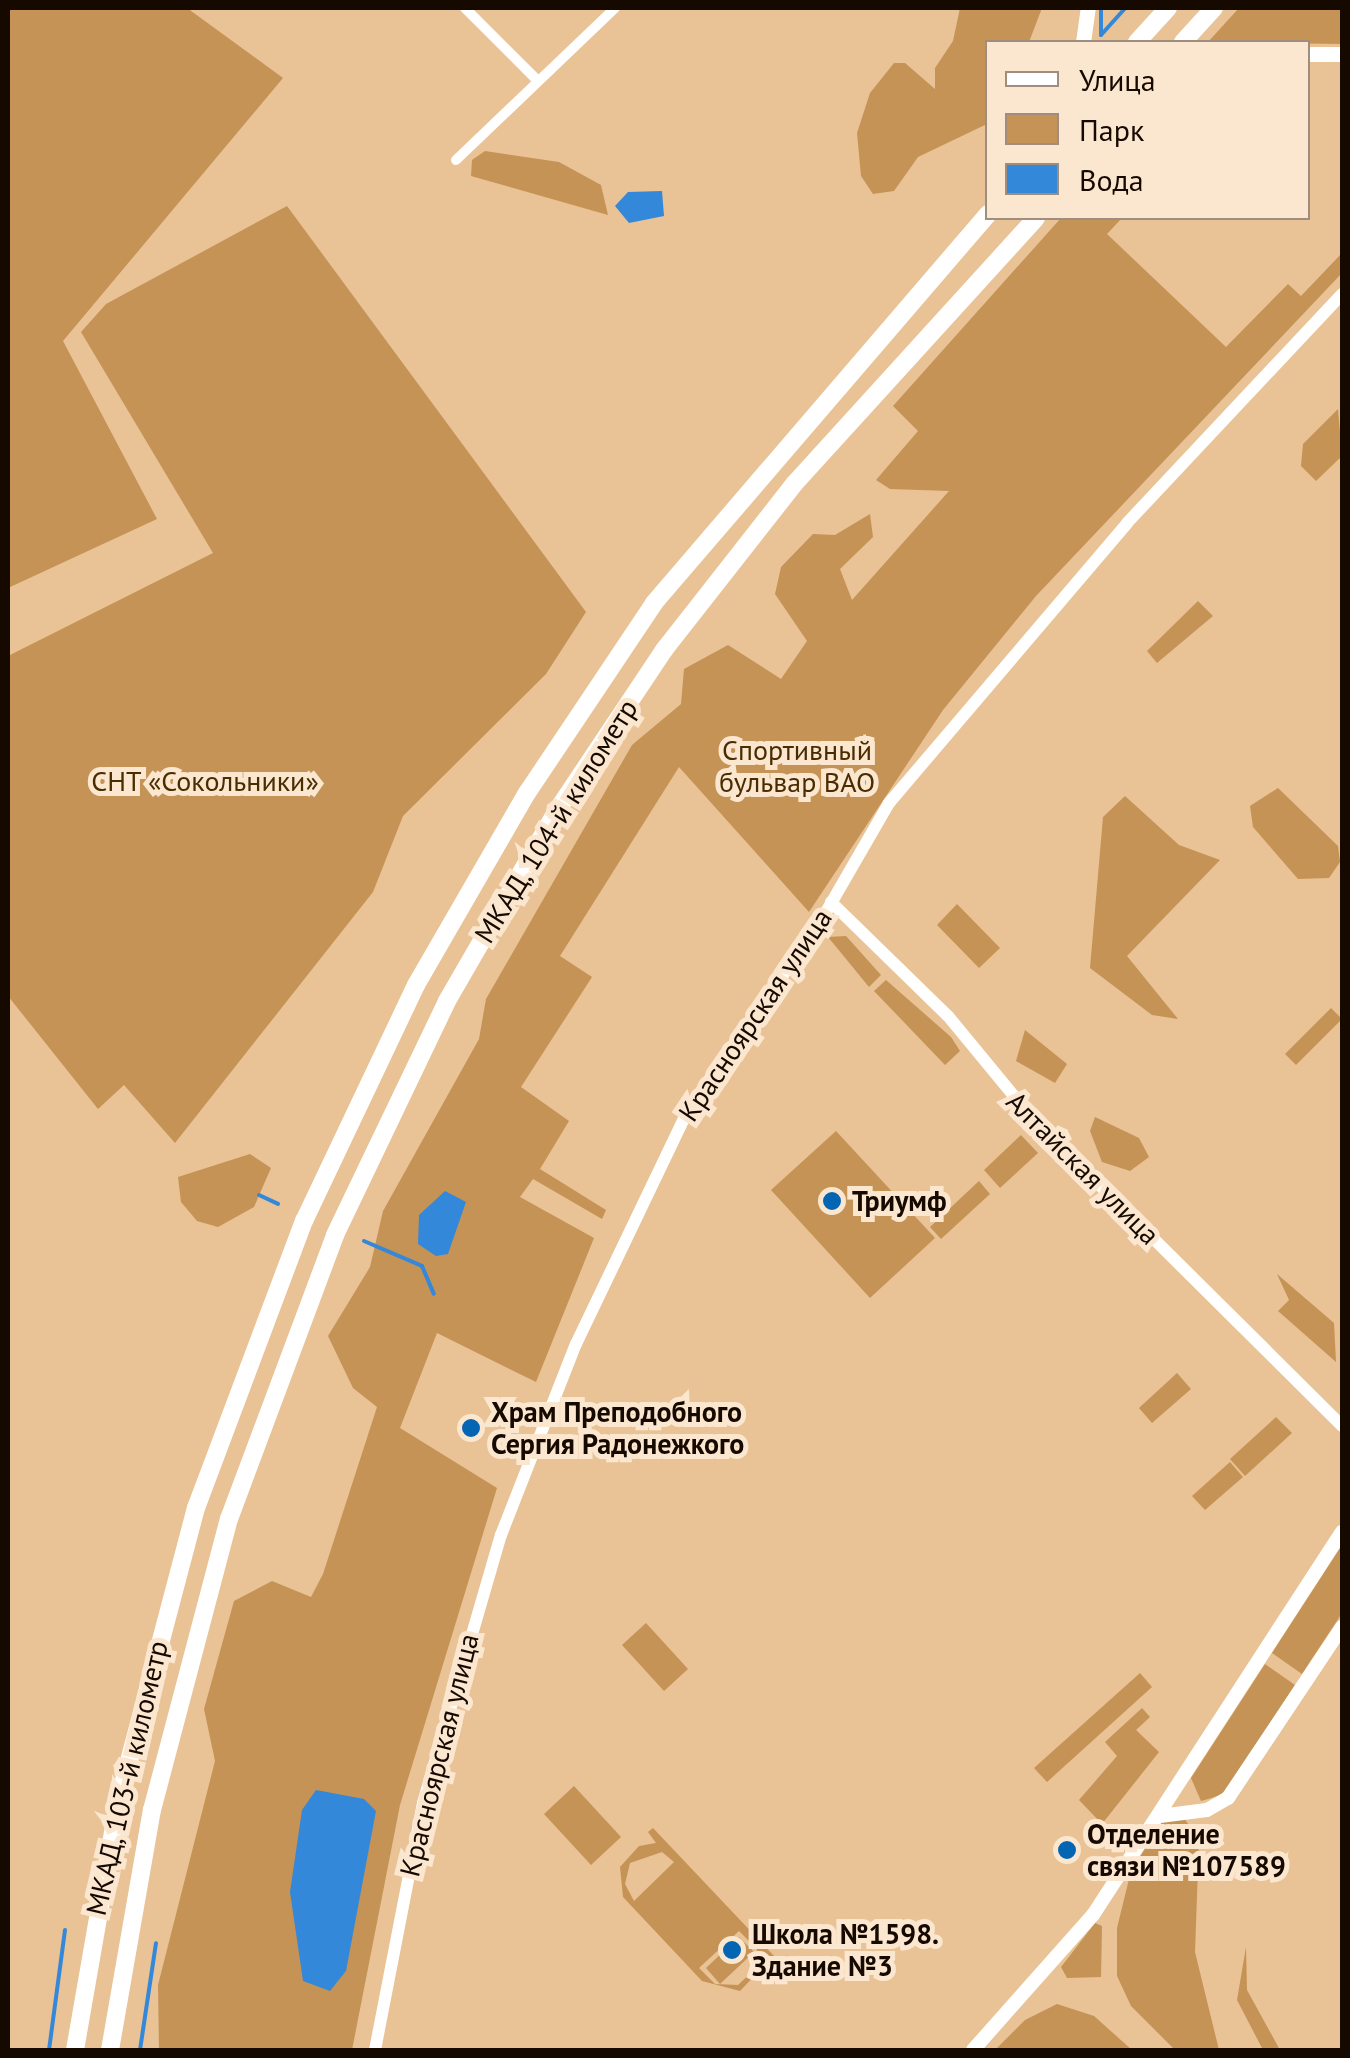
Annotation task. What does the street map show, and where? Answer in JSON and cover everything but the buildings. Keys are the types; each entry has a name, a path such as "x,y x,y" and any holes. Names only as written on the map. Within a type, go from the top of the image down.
{"highway":[{"path":"1139,40 1168,8"},
{"path":"1185,40 1214,8"},
{"name":"МКАД, 104-й километр","path":"196,1508 304,1221 478,873 654,603 985,217"},
{"name":"МКАД, 104-й километр","path":"229,1519 294,1334 365,1171 456,986 556,812 664,650 765,519 1034,220"},
{"name":"МКАД, 103-й километр","path":"75,2050 118,1802 196,1508"},
{"name":"МКАД, 103-й километр","path":"110,2050 126,1940 181,1687 229,1519"}],"main road":[{"path":"1083,40 1088,8"},
{"path":"1310,54 1342,54"},
{"path":"973,2050 1066,1950 1156,1820 1342,1532"},
{"path":"1156,1820 1170,1810 1215,1808 1236,1789 1342,1627"},
{"path":"1186,1772 1182,1788 1199,1810"},
{"path":"122,2050 126,1940"}],"street":[{"path":"465,8 537,80"},
{"path":"456,160 615,8"},
{"name":"Красноярская улица","path":"376,2050 441,1729 501,1535 576,1344 688,1110 831,902 870,829 910,777 1127,523 1342,294"},
{"name":"Алтайская улица","path":"831,902 948,1016 1032,1118 1342,1426"}],"green space":[{"path":"8,8 187,8 283,78 63,341 157,519 8,588"},
{"path":"960,8 1042,8 1030,40 985,40 985,125 918,157 894,191 873,194 861,176 857,133 870,93 894,63 905,63 935,89 935,68 953,41"},
{"path":"1239,8 1342,8 1342,44 1310,44 1310,40 1210,40"},
{"path":"485,151 559,162 601,185 608,215 471,176 472,160"},
{"name":"СНТ «Сокольники»","path":"287,206 586,612 546,674 403,816 373,892 175,1143 124,1085 98,1109 8,996 8,656 213,553 81,332 106,304"},
{"name":"Спортивный бульвар ВАО","path":"1059,220 1120,220 1107,234 1226,347 1288,284 1301,296 1342,253 1342,273 1036,596 943,710 809,912 679,767 560,956 592,977 521,1087 569,1121 540,1169 606,1210 602,1219 533,1179 520,1197 594,1238 536,1382 437,1333 400,1428 497,1488 400,1805 352,2050 159,2050 158,1985 215,1761 204,1709 234,1601 272,1581 311,1597 323,1574 377,1407 353,1388 328,1336 370,1267 383,1211 479,1039 486,999 632,745 681,704 684,669 728,645 781,679 807,641 775,594 781,567 813,534 835,535 870,514 873,537 840,569 852,600 949,491 890,489 876,480 918,431 893,406"},
{"path":"1338,409 1342,456 1316,481 1301,466 1303,444"},
{"path":"1198,601 1213,616 1157,663 1147,651"},
{"path":"1278,788 1338,846 1340,862 1329,878 1298,879 1253,827 1250,806"},
{"path":"1125,796 1179,845 1220,860 1127,956 1178,1019 1152,1015 1090,968 1103,817"},
{"path":"957,904 1000,948 979,968 937,925"},
{"path":"846,936 881,975 869,987 828,937"},
{"path":"886,980 951,1037 960,1051 945,1065 874,991"},
{"path":"1331,1008 1342,1019 1296,1065 1285,1054"},
{"path":"1025,1030 1067,1064 1055,1083 1016,1061"},
{"path":"1095,1117 1139,1138 1149,1157 1130,1171 1102,1162 1090,1131"},
{"path":"836,1131 935,1238 870,1298 771,1190"},
{"path":"1021,1135 1038,1153 1000,1188 984,1170"},
{"path":"250,1154 271,1168 254,1207 218,1227 197,1221 181,1202 178,1177"},
{"path":"979,1181 990,1194 941,1239 930,1227"},
{"path":"1277,1274 1334,1323 1336,1362 1278,1311 1289,1300"},
{"path":"1177,1373 1191,1389 1152,1423 1139,1408"},
{"path":"1276,1417 1292,1433 1245,1476 1230,1459"},
{"path":"1230,1462 1243,1477 1205,1510 1192,1496"},
{"path":"1342,1545 1342,1613 1302,1674 1272,1653"},
{"path":"646,1623 688,1669 664,1691 622,1645"},
{"path":"1265,1664 1295,1685 1225,1794 1201,1801 1191,1778"},
{"path":"1140,1673 1152,1687 1047,1782 1034,1768"},
{"path":"1142,1708 1150,1717 1136,1730 1159,1752 1102,1824 1079,1800 1117,1756 1105,1742"},
{"path":"574,1786 621,1837 591,1865 544,1814"},
{"path":"1184,1818 1199,1840 1195,1952 1219,2050 1175,2050 1131,2006 1117,1976 1117,1928 1131,1871 1162,1822"},
{"path":"653,1828 776,1958 763,1954 760,1970 740,1991 702,1981 623,1897 620,1867 639,1846 656,1843 648,1832","holes":["662,1852 674,1862 634,1901 625,1884 630,1863","739,1931 757,1949 754,1970 738,1985 715,1984 699,1968"]},
{"path":"1095,1923 1102,1926 1101,1977 1067,1978 1061,1967"},
{"path":"739,1937 754,1952 720,1984 706,1968"},
{"path":"1246,1947 1247,1990 1280,2050 1263,2050 1237,2000"},
{"path":"1057,2004 1094,2016 1132,2050 995,2050 1025,2020"}],"water":[{"path":"662,191 664,216 629,223 615,206 628,192"},
{"path":"445,1191 466,1202 448,1254 436,1256 418,1244 419,1215"},
{"path":"316,1790 364,1799 376,1811 346,1971 330,1991 303,1981 290,1892 302,1810"}],"waterway":[{"path":"1101,8 1101,35 1125,8"},
{"path":"259,1195 278,1204"},
{"path":"364,1241 422,1266 434,1294"},
{"path":"49,2050 65,1930"},
{"path":"140,2050 156,1943"}],"place":[{"name":"Триумф","path":"832,1201"},
{"name":"Храм Преподобного Сергия Радонежкого","path":"471,1428"},
{"name":"Отделение связи №107589","path":"1067,1850"},
{"name":"Школа №1598. Здание №3","path":"732,1950"}]}
